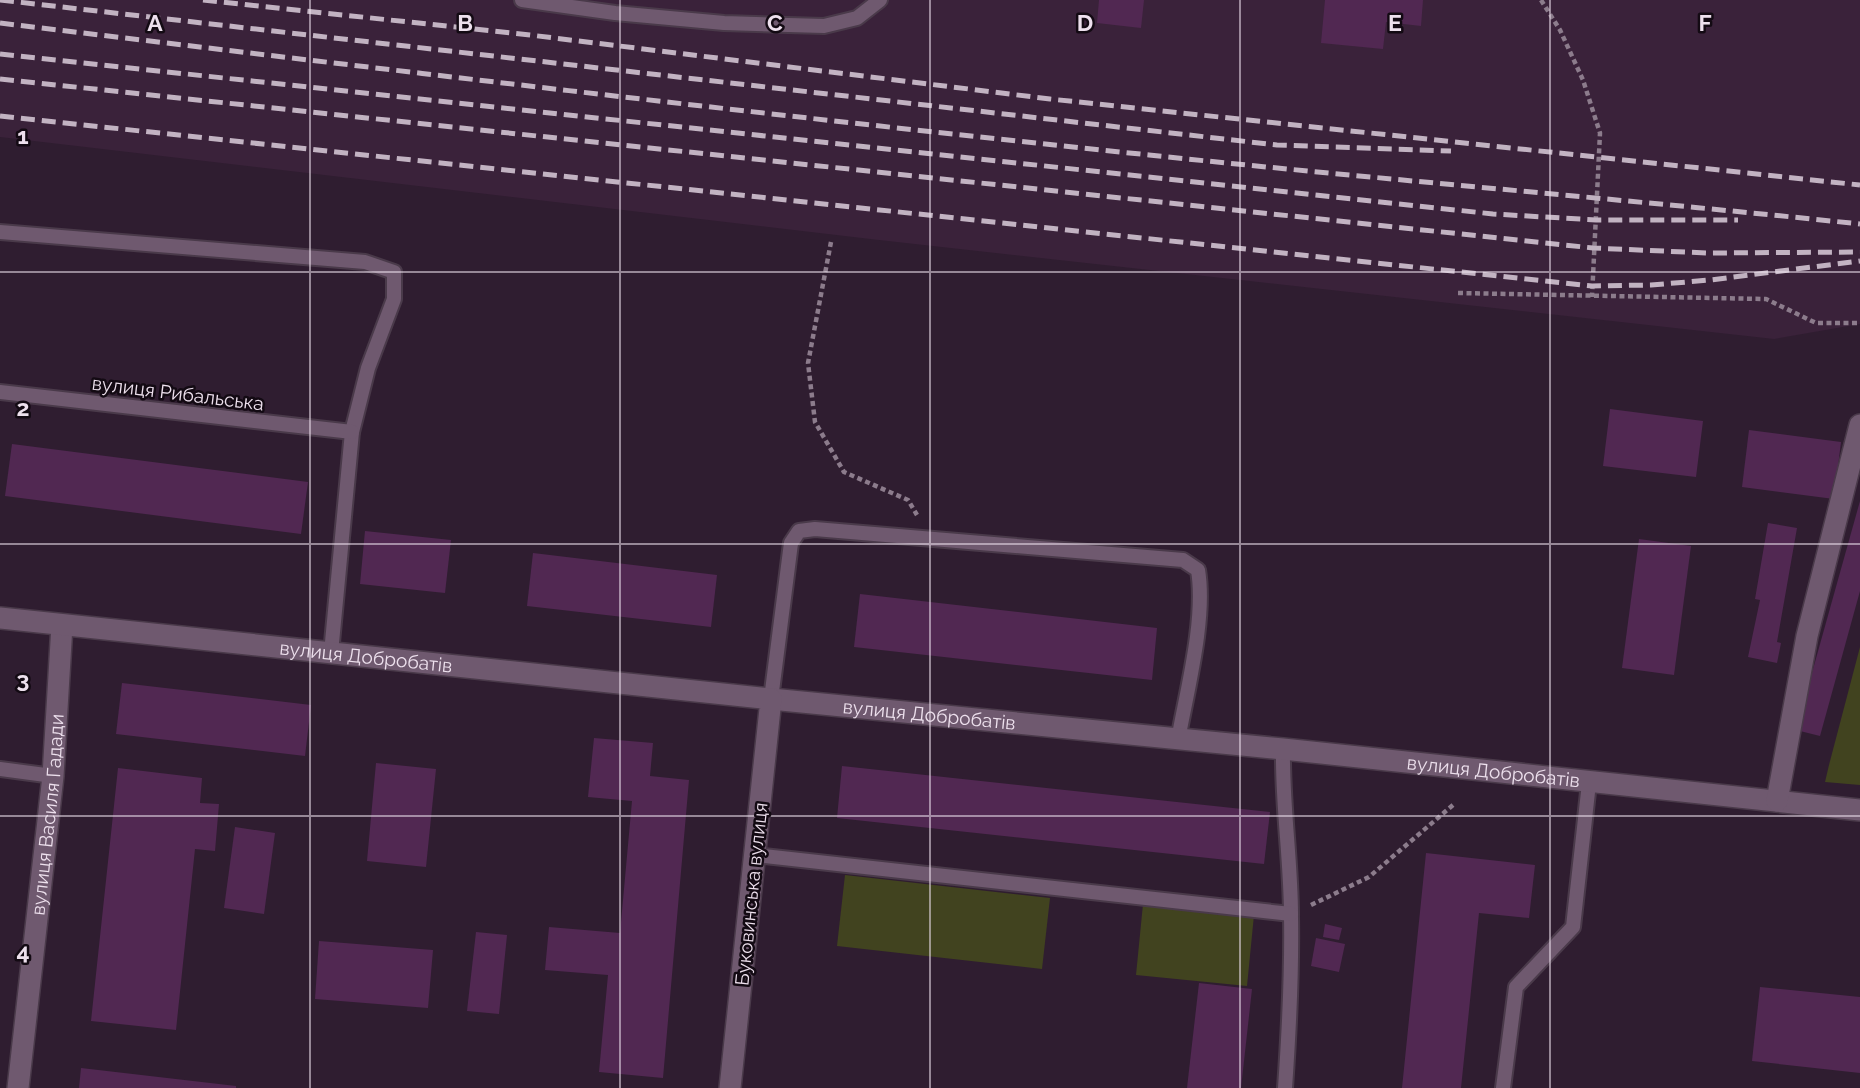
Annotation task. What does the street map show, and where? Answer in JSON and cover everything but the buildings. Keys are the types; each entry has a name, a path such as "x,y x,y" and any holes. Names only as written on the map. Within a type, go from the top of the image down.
{"street":[{"path":"1777,801 1807,636 1860,425"},
{"name":"вулиця Добробатів","path":"0,618 1860,810"},
{"name":"вулиця Василя Гадади","path":"18,1088 53,776 62,625"},
{"name":"Буковинська вулиця","path":"730,1088 771,699"}],"lane":[{"path":"522,0 615,13 724,23 824,26 857,18 880,0"},
{"path":"0,232 365,262 394,272 394,299 368,368 352,432 331,653"},
{"name":"вулиця Рибальська","path":"0,392 352,432"},
{"path":"771,699 791,543 799,531 816,529 1183,560 1198,570 1201,588 1196,636 1178,740"},
{"path":"1283,749 1282,784 1291,914 1289,1041 1285,1088"},
{"path":"0,769 53,776"},
{"path":"1503,1088 1516,987 1573,927 1589,783"},
{"path":"755,855 1291,914"}],"path":[{"path":"1541,0 1560,30 1583,80 1600,133 1592,297"},
{"path":"831,242 808,363 815,422 844,472 908,500 932,540"},
{"path":"1458,293 1766,299 1816,323 1860,323"},
{"path":"1291,914 1369,877 1453,806"}],"shaded area":[{"path":"0,0 1860,0 1860,324 1774,339 879,240 0,137"}],"green space":[{"path":"1860,647 1860,785 1825,782 1829,765"},
{"path":"845,875 1050,898 1042,969 837,946"},
{"path":"1143,904 1254,915 1247,986 1136,975"}],"railway":[{"path":"0,0 1277,145 1451,151"},
{"path":"203,0 530,35 1050,99 1860,185"},
{"path":"0,23 1005,140 1860,224"},
{"path":"0,54 1493,214 1596,220 1738,220"},
{"path":"0,79 1593,248 1708,253 1860,252"},
{"path":"0,116 1592,286 1710,280 1860,261"}]}
